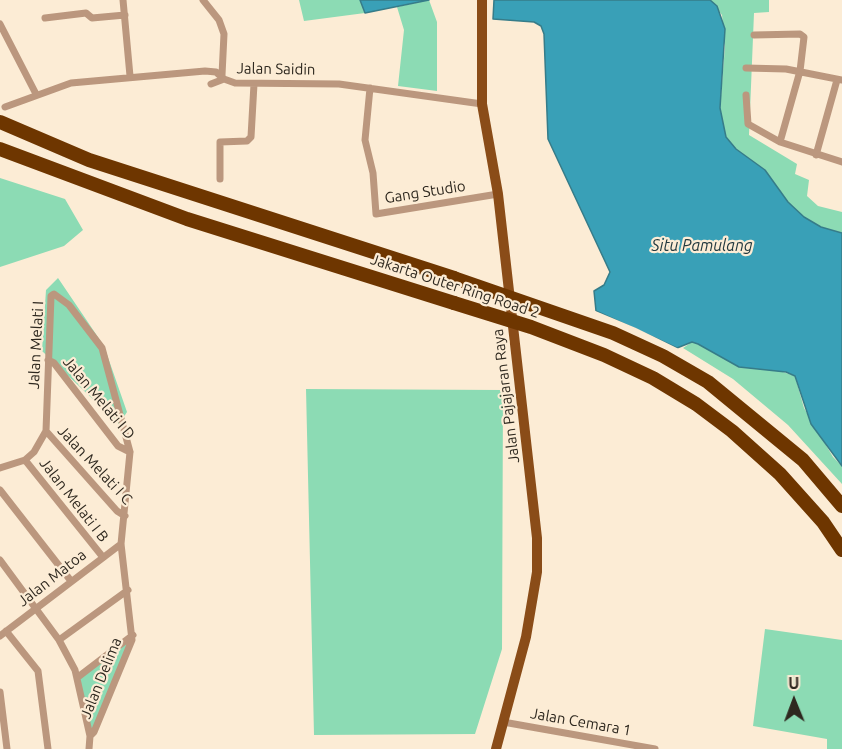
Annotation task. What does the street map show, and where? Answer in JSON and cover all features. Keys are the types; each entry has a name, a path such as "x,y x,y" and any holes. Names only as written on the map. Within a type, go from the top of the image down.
{"highway":[{"name":"Jakarta Outer Ring Road 2","path":"0,122 89,160 454,278 613,333 699,377 749,413 803,460 842,506"},
{"name":"Jakarta Outer Ring Road 2","path":"0,149 187,219 531,327 604,355 653,378 696,404 732,431 780,474 823,522 842,550"}],"main road":[{"name":"Jalan Pajajaran Raya","path":"482,0 482,104 498,194 537,538 537,572 530,615 496,749"}],"street":[{"path":"123,0 130,76"},
{"path":"203,0 219,20 224,34 223,77 211,84"},
{"path":"45,18 86,13 92,18 125,15"},
{"path":"0,24 36,94"},
{"path":"754,35 802,35 804,40 800,71 780,142"},
{"path":"746,68 800,71 840,80 816,155"},
{"name":"Jalan Saidin","path":"5,107 71,83 130,76 205,72 235,83 339,84 482,104"},
{"path":"220,179 220,142 243,141 252,136 254,84"},
{"name":"Gang Studio","path":"370,88 365,140 373,173 376,214 498,194"},
{"path":"746,95 748,124 780,142 842,162"},
{"name":"Jalan Melati I","path":"46,431 51,296 54,294 69,305 102,348 130,452 121,544"},
{"name":"Jalan Melati I D","path":"48,360 54,363 118,446 130,452"},
{"path":"0,468 26,460 34,452 46,431"},
{"name":"Jalan Melati I C","path":"46,431 117,511 125,516"},
{"name":"Jalan Melati I B","path":"26,460 102,556"},
{"path":"0,490 71,581"},
{"name":"Jalan Matoa","path":"3,633 102,556 121,544"},
{"name":"Jalan Delima","path":"89,749 90,736 94,732 133,635 121,544"},
{"path":"0,560 3,569 59,640 78,677 90,736"},
{"path":"59,640 128,590"},
{"path":"3,633 38,670 48,749"},
{"path":"78,677 133,635"},
{"path":"0,692 8,749"},
{"name":"Jalan Cemara 1","path":"503,722 655,749"}],"green space":[{"path":"299,0 360,0 365,13 304,21"},
{"path":"429,0 437,22 437,91 398,86 404,30 397,7"},
{"path":"710,0 769,0 769,12 754,13 749,135 797,164 795,174 809,180 807,196 818,206 842,212 842,233 821,227 804,217 788,202 765,170 736,149 726,137 720,108 725,46 722,15"},
{"path":"0,178 65,199 83,230 64,246 0,267"},
{"path":"58,278 104,346 127,412 119,424 42,351 46,290"},
{"path":"692,342 795,376 804,408 833,457 842,466 842,484 788,425 733,379 683,348"},
{"path":"306,389 503,390 502,649 475,734 314,735"},
{"path":"765,629 842,640 842,749 827,749 827,739 753,726"},
{"path":"132,640 90,736 78,677"}],"water":[{"path":"360,0 429,0 365,13"},
{"name":"Situ Pamulang","path":"494,0 710,0 717,6 725,29 720,108 726,137 736,149 765,170 788,202 804,217 821,227 842,233 842,466 811,424 795,376 786,372 739,367 692,342 677,348 596,311 594,291 604,285 610,272 548,139 544,34 541,26 534,22 493,19"}],"pier":[{"path":"593,310 683,351 676,351 640,336 595,314"}]}
